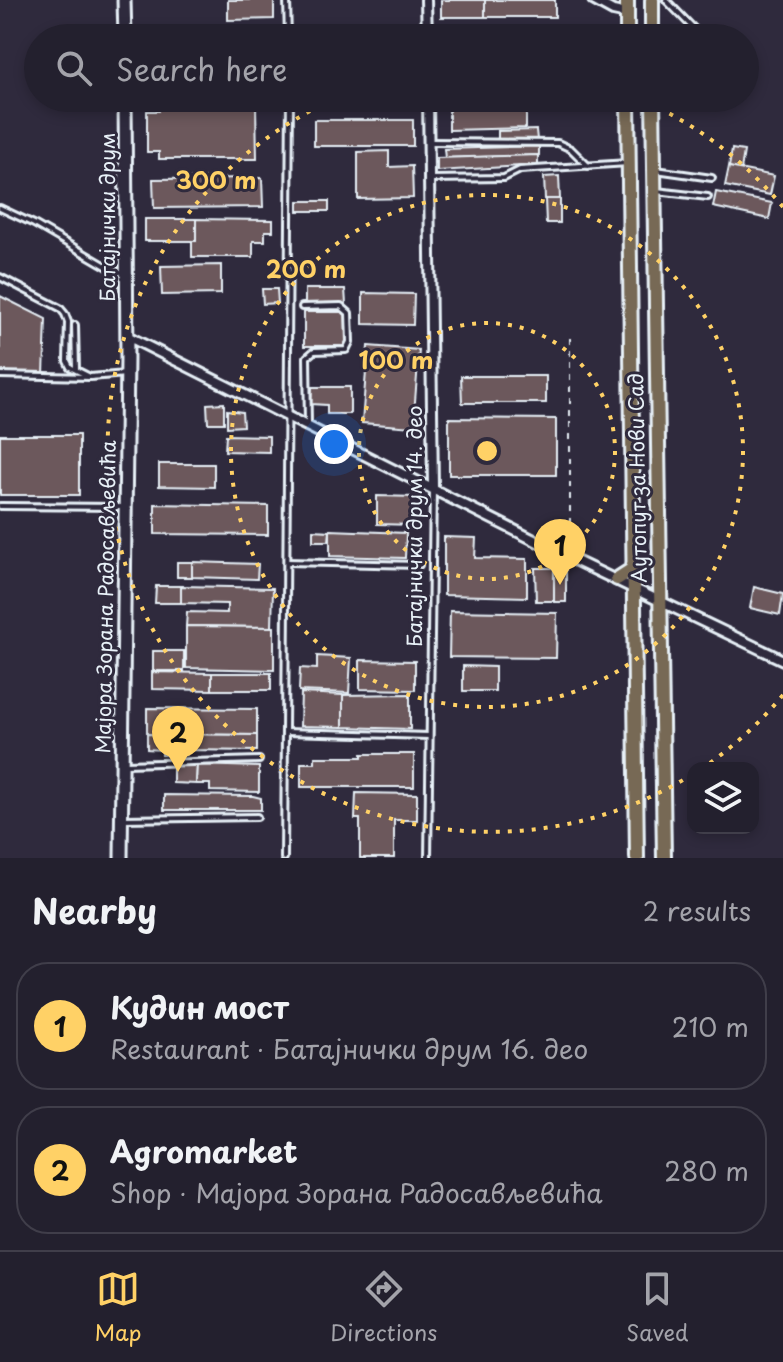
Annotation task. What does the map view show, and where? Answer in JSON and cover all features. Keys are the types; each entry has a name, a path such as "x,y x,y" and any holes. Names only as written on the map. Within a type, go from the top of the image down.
{"main road":[{"path":"124,0 125,24"},
{"path":"652,0 652,24"},
{"name":"Батајнички друм","path":"125,112 127,336"},
{"name":"Аутопут за Нови Сад","path":"628,112 637,858"},
{"name":"Аутопут за Нови Сад","path":"653,112 664,858"},
{"name":"Мајора Зорана Радосављевића","path":"121,858 127,336"},
{"path":"617,579 631,570 635,562"}],"street":[{"path":"426,0 427,24"},
{"path":"593,0 613,11 627,7"},
{"name":"Батајнички друм 14. део","path":"428,112 433,487"},
{"path":"127,336 570,558 783,660"}],"lane":[{"path":"287,0 288,24"},
{"path":"666,0 689,24"},
{"path":"284,858 290,112"},
{"path":"428,142 558,143 571,149 588,166"},
{"path":"429,179 504,178 520,170 628,163"},
{"path":"654,170 712,178"},
{"path":"654,190 708,197"},
{"path":"0,208 113,270 126,274"},
{"path":"0,277 60,308 68,322 67,361 70,367 90,377"},
{"path":"302,307 341,306 349,313 349,346 346,350 314,351 307,357 308,426"},
{"path":"75,325 76,369"},
{"path":"0,375 90,377 127,374"},
{"name":"Батајнички друм 14. део","path":"428,858 433,487"},
{"path":"0,506 125,507"},
{"path":"287,562 419,565"},
{"path":"286,732 429,736"},
{"path":"122,764 259,760"},
{"path":"121,820 257,817"}],"path":[{"path":"570,338 570,558"}],"building":[{"path":"228,0 274,0 274,19 228,20"},
{"path":"441,0 485,0 485,17 441,17"},
{"path":"485,0 555,0 555,17 485,17"},
{"path":"147,112 256,112 257,159 159,159 159,152 147,152"},
{"path":"449,112 526,112 526,128 449,130"},
{"path":"314,120 413,120 413,146 314,146"},
{"path":"536,130 537,140 498,141 498,131"},
{"path":"539,146 539,155 445,158 444,149"},
{"path":"732,149 744,151 741,170 729,167"},
{"path":"389,151 389,167 412,166 413,198 358,199 358,152"},
{"path":"538,155 538,165 437,171 437,158"},
{"path":"729,167 774,176 770,195 725,186"},
{"path":"559,176 560,199 545,199 544,177"},
{"path":"262,178 263,207 154,208 153,179"},
{"path":"716,192 772,203 769,219 713,207"},
{"path":"545,199 560,199 560,223 546,223"},
{"path":"298,201 329,201 329,211 298,211"},
{"path":"145,219 196,219 196,241 145,241"},
{"path":"196,219 273,220 273,231 265,231 265,241 253,241 253,257 192,257"},
{"path":"221,265 221,294 162,295 161,266"},
{"path":"262,289 277,289 278,303 263,304"},
{"path":"305,289 345,289 346,304 305,304"},
{"path":"363,293 414,294 413,325 363,324"},
{"path":"0,296 46,319 44,375 0,373"},
{"path":"304,312 346,312 346,346 304,346"},
{"path":"368,346 419,350 413,427 362,423"},
{"path":"461,376 546,376 546,403 462,403"},
{"path":"312,387 350,387 350,414 327,414 327,405 311,404"},
{"path":"224,403 224,423 208,423 207,404"},
{"path":"227,410 242,412 243,426 227,427"},
{"path":"449,418 556,419 556,475 449,475"},
{"path":"0,435 79,435 79,495 0,495"},
{"path":"226,435 269,436 269,452 225,451"},
{"path":"159,464 214,464 214,487 159,486"},
{"path":"377,496 416,497 415,525 377,524"},
{"path":"155,504 268,506 268,535 155,534"},
{"path":"313,530 330,531 329,541 313,541"},
{"path":"330,530 406,533 405,558 330,556"},
{"path":"444,537 476,538 475,558 527,559 527,597 444,595"},
{"path":"177,562 192,562 192,577 177,577"},
{"path":"192,562 258,564 257,579 192,577"},
{"path":"535,568 554,568 554,601 536,601"},
{"path":"554,568 566,568 566,602 554,602"},
{"path":"156,586 181,586 181,603 155,603"},
{"path":"181,586 273,588 272,627 186,626 187,612 227,613 227,604 181,603"},
{"path":"754,587 783,594 780,615 750,608"},
{"path":"450,611 557,613 556,658 449,657"},
{"path":"186,626 274,627 274,670 186,668"},
{"path":"153,651 184,651 184,671 153,671"},
{"path":"317,656 351,658 349,693 299,691 300,668 317,669"},
{"path":"360,660 415,661 415,690 360,689"},
{"path":"463,666 495,667 495,691 463,691"},
{"path":"152,672 212,673 212,690 152,689"},
{"path":"212,673 271,673 271,690 212,690"},
{"path":"301,693 343,695 343,727 300,726"},
{"path":"410,694 410,729 343,727 343,695"},
{"path":"147,708 257,709 257,735 147,734"},
{"path":"147,734 257,735 257,751 187,750 186,755 162,755 162,750 147,749"},
{"path":"362,754 414,754 414,787 301,787 301,763 315,763 315,757 362,757"},
{"path":"173,765 197,765 196,784 173,783"},
{"path":"197,765 259,767 259,792 210,791 210,784 196,784"},
{"path":"356,793 417,794 417,820 394,820 394,858 360,858 360,819 355,819"},
{"path":"164,795 253,796 261,798 261,810 164,810"}],"place":[{"name":"Кудин мост","path":"560,585"},
{"name":"Agromarket","path":"178,772"}]}
